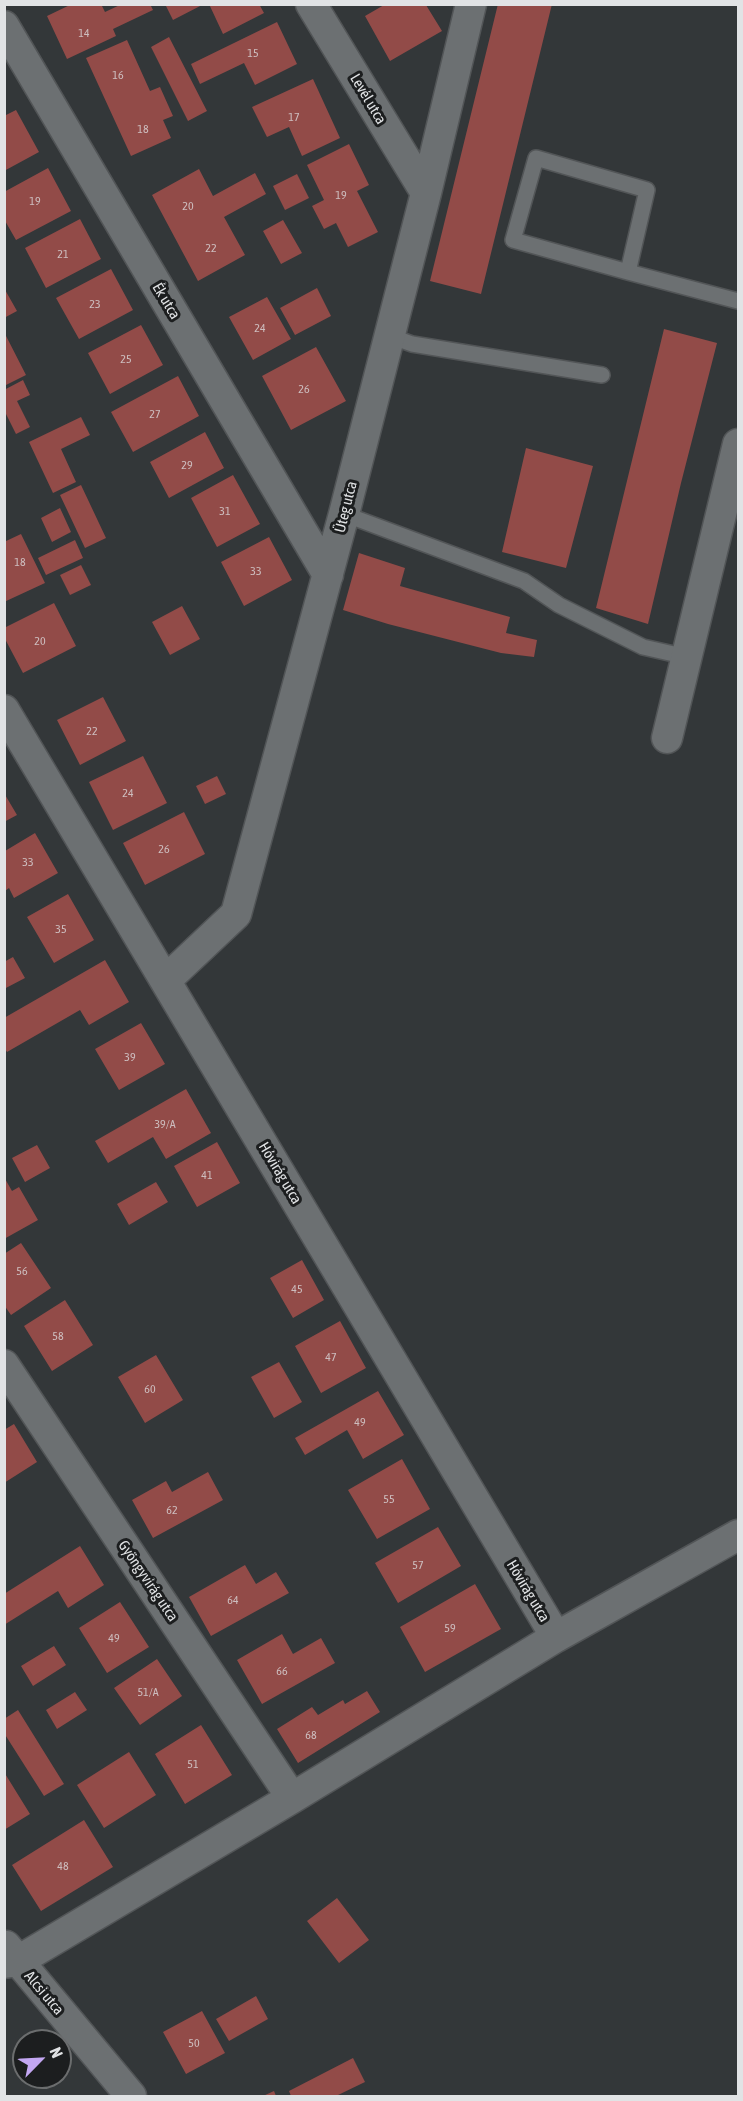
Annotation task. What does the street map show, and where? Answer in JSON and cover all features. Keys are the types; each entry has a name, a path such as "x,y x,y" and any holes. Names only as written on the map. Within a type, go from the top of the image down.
{"street":[{"name":"Levél utca","path":"311,4 426,193"},
{"name":"Üteg utca","path":"166,980 236,914 390,336 471,4"},
{"name":"Ék utca","path":"4,26 328,575"},
{"path":"667,738 738,444"},
{"name":"Hóvirág utca","path":"4,710 556,1637"},
{"name":"Gyöngyvirág utca","path":"4,1365 292,1798"},
{"path":"9,1956 292,1798 556,1637 738,1535"},
{"name":"Alcsi utca","path":"9,1956 131,2097"}],"lane":[{"path":"628,272 647,190 536,158 513,240 628,272 738,301"},
{"path":"390,336 412,344 602,375"},
{"path":"344,514 524,581 559,605 643,647 687,657"}],"building":[{"path":"72,4 101,4 105,12 122,4 150,4 153,10 113,29 116,36 67,59 47,16"},
{"path":"165,4 204,4 173,20"},
{"path":"209,4 259,4 264,13 223,34"},
{"path":"498,4 552,4 481,294 430,281"},
{"path":"384,5 426,5 442,31 390,61 365,16"},
{"path":"277,22 297,64 255,85 244,63 200,84 191,64"},
{"path":"169,37 207,111 188,121 151,47"},
{"path":"127,40 150,91 160,87 173,116 163,120 171,138 131,156 86,58"},
{"path":"313,79 340,138 302,156 289,127 267,137 252,107"},
{"path":"16,110 39,152 4,171 4,116"},
{"path":"349,144 369,185 357,191 378,232 348,247 336,223 324,229 312,206 324,200 307,165"},
{"path":"48,168 71,211 16,240 4,219 4,192"},
{"path":"199,169 213,196 255,173 266,194 224,217 245,255 198,281 152,195"},
{"path":"297,174 309,198 285,210 273,186"},
{"path":"80,219 101,259 46,288 25,248"},
{"path":"283,220 302,253 281,264 263,231"},
{"path":"111,269 133,310 79,339 56,298"},
{"path":"4,288 17,311 4,318"},
{"path":"317,288 331,316 295,335 280,308"},
{"path":"267,297 291,339 253,360 229,317"},
{"path":"141,325 163,365 110,394 88,353"},
{"path":"664,329 717,343 648,624 596,608"},
{"path":"4,332 26,375 4,386"},
{"path":"316,347 346,401 291,430 262,376"},
{"path":"178,376 199,416 133,452 111,412"},
{"path":"23,380 30,395 17,401 30,427 16,434 4,410 4,390"},
{"path":"81,417 90,435 61,449 76,482 53,493 29,442"},
{"path":"205,432 224,468 169,498 150,462"},
{"path":"526,448 593,466 566,568 502,552"},
{"path":"233,475 260,524 217,547 191,498"},
{"path":"81,485 106,538 85,548 60,495"},
{"path":"60,508 71,532 52,542 41,518"},
{"path":"21,534 45,583 4,602 4,542"},
{"path":"269,537 292,580 244,606 221,562"},
{"path":"75,540 83,558 46,575 38,558"},
{"path":"359,553 405,568 400,586 510,617 506,633 537,640 534,657 501,653 343,610"},
{"path":"81,565 91,585 70,595 60,575"},
{"path":"54,603 76,646 23,673 4,637 4,628"},
{"path":"182,606 200,639 170,655 152,622"},
{"path":"103,697 126,741 80,765 57,720"},
{"path":"143,756 167,803 113,830 89,782"},
{"path":"217,776 226,794 205,804 196,786"},
{"path":"4,793 17,815 4,822"},
{"path":"184,812 205,854 145,885 123,843"},
{"path":"35,833 58,873 14,898 9,888 5,891 5,851"},
{"path":"68,894 94,940 54,963 27,917"},
{"path":"13,957 25,978 4,989 4,962"},
{"path":"105,960 129,1002 89,1025 80,1010 7,1052 4,1047 4,1018"},
{"path":"141,1023 165,1064 119,1090 95,1049"},
{"path":"186,1089 211,1133 166,1159 153,1137 108,1163 95,1141"},
{"path":"217,1142 240,1183 197,1207 174,1166"},
{"path":"37,1145 50,1168 25,1182 12,1158"},
{"path":"4,1177 12,1191 19,1187 38,1220 4,1239"},
{"path":"156,1182 168,1202 129,1225 117,1204"},
{"path":"21,1243 51,1288 11,1315 4,1305 4,1254"},
{"path":"302,1260 324,1300 293,1318 270,1278"},
{"path":"65,1300 93,1345 52,1371 24,1326"},
{"path":"340,1321 366,1368 321,1393 295,1346"},
{"path":"156,1355 183,1400 145,1423 118,1377"},
{"path":"279,1362 302,1402 274,1418 251,1377"},
{"path":"378,1391 404,1435 363,1459 347,1430 305,1455 295,1438"},
{"path":"14,1424 37,1462 4,1483 4,1430"},
{"path":"402,1459 430,1509 377,1539 348,1490"},
{"path":"208,1472 223,1500 153,1538 132,1500 166,1481 172,1492"},
{"path":"438,1527 461,1566 398,1603 375,1563"},
{"path":"80,1546 104,1585 68,1608 58,1591 4,1625 4,1594"},
{"path":"245,1565 256,1584 276,1572 289,1593 211,1636 189,1597"},
{"path":"475,1584 501,1629 425,1672 400,1627"},
{"path":"120,1602 149,1647 107,1673 79,1628"},
{"path":"282,1634 293,1654 321,1638 335,1663 262,1704 237,1660"},
{"path":"54,1646 66,1665 33,1686 21,1666"},
{"path":"157,1659 182,1696 140,1725 114,1688"},
{"path":"367,1691 380,1712 298,1763 277,1729 312,1707 318,1715 343,1700 345,1704"},
{"path":"75,1692 87,1710 57,1729 46,1710"},
{"path":"18,1710 64,1784 44,1796 4,1733 4,1719"},
{"path":"201,1725 232,1775 185,1804 155,1754"},
{"path":"129,1752 156,1795 104,1828 77,1785"},
{"path":"4,1772 30,1814 4,1830"},
{"path":"84,1820 113,1867 41,1911 12,1865"},
{"path":"337,1898 369,1940 339,1963 307,1921"},
{"path":"256,1996 268,2019 229,2041 216,2019"},
{"path":"202,2011 225,2053 186,2074 163,2032"},
{"path":"353,2058 365,2082 336,2096 291,2096 289,2091"},
{"path":"274,2091 276,2096 263,2096"}]}
